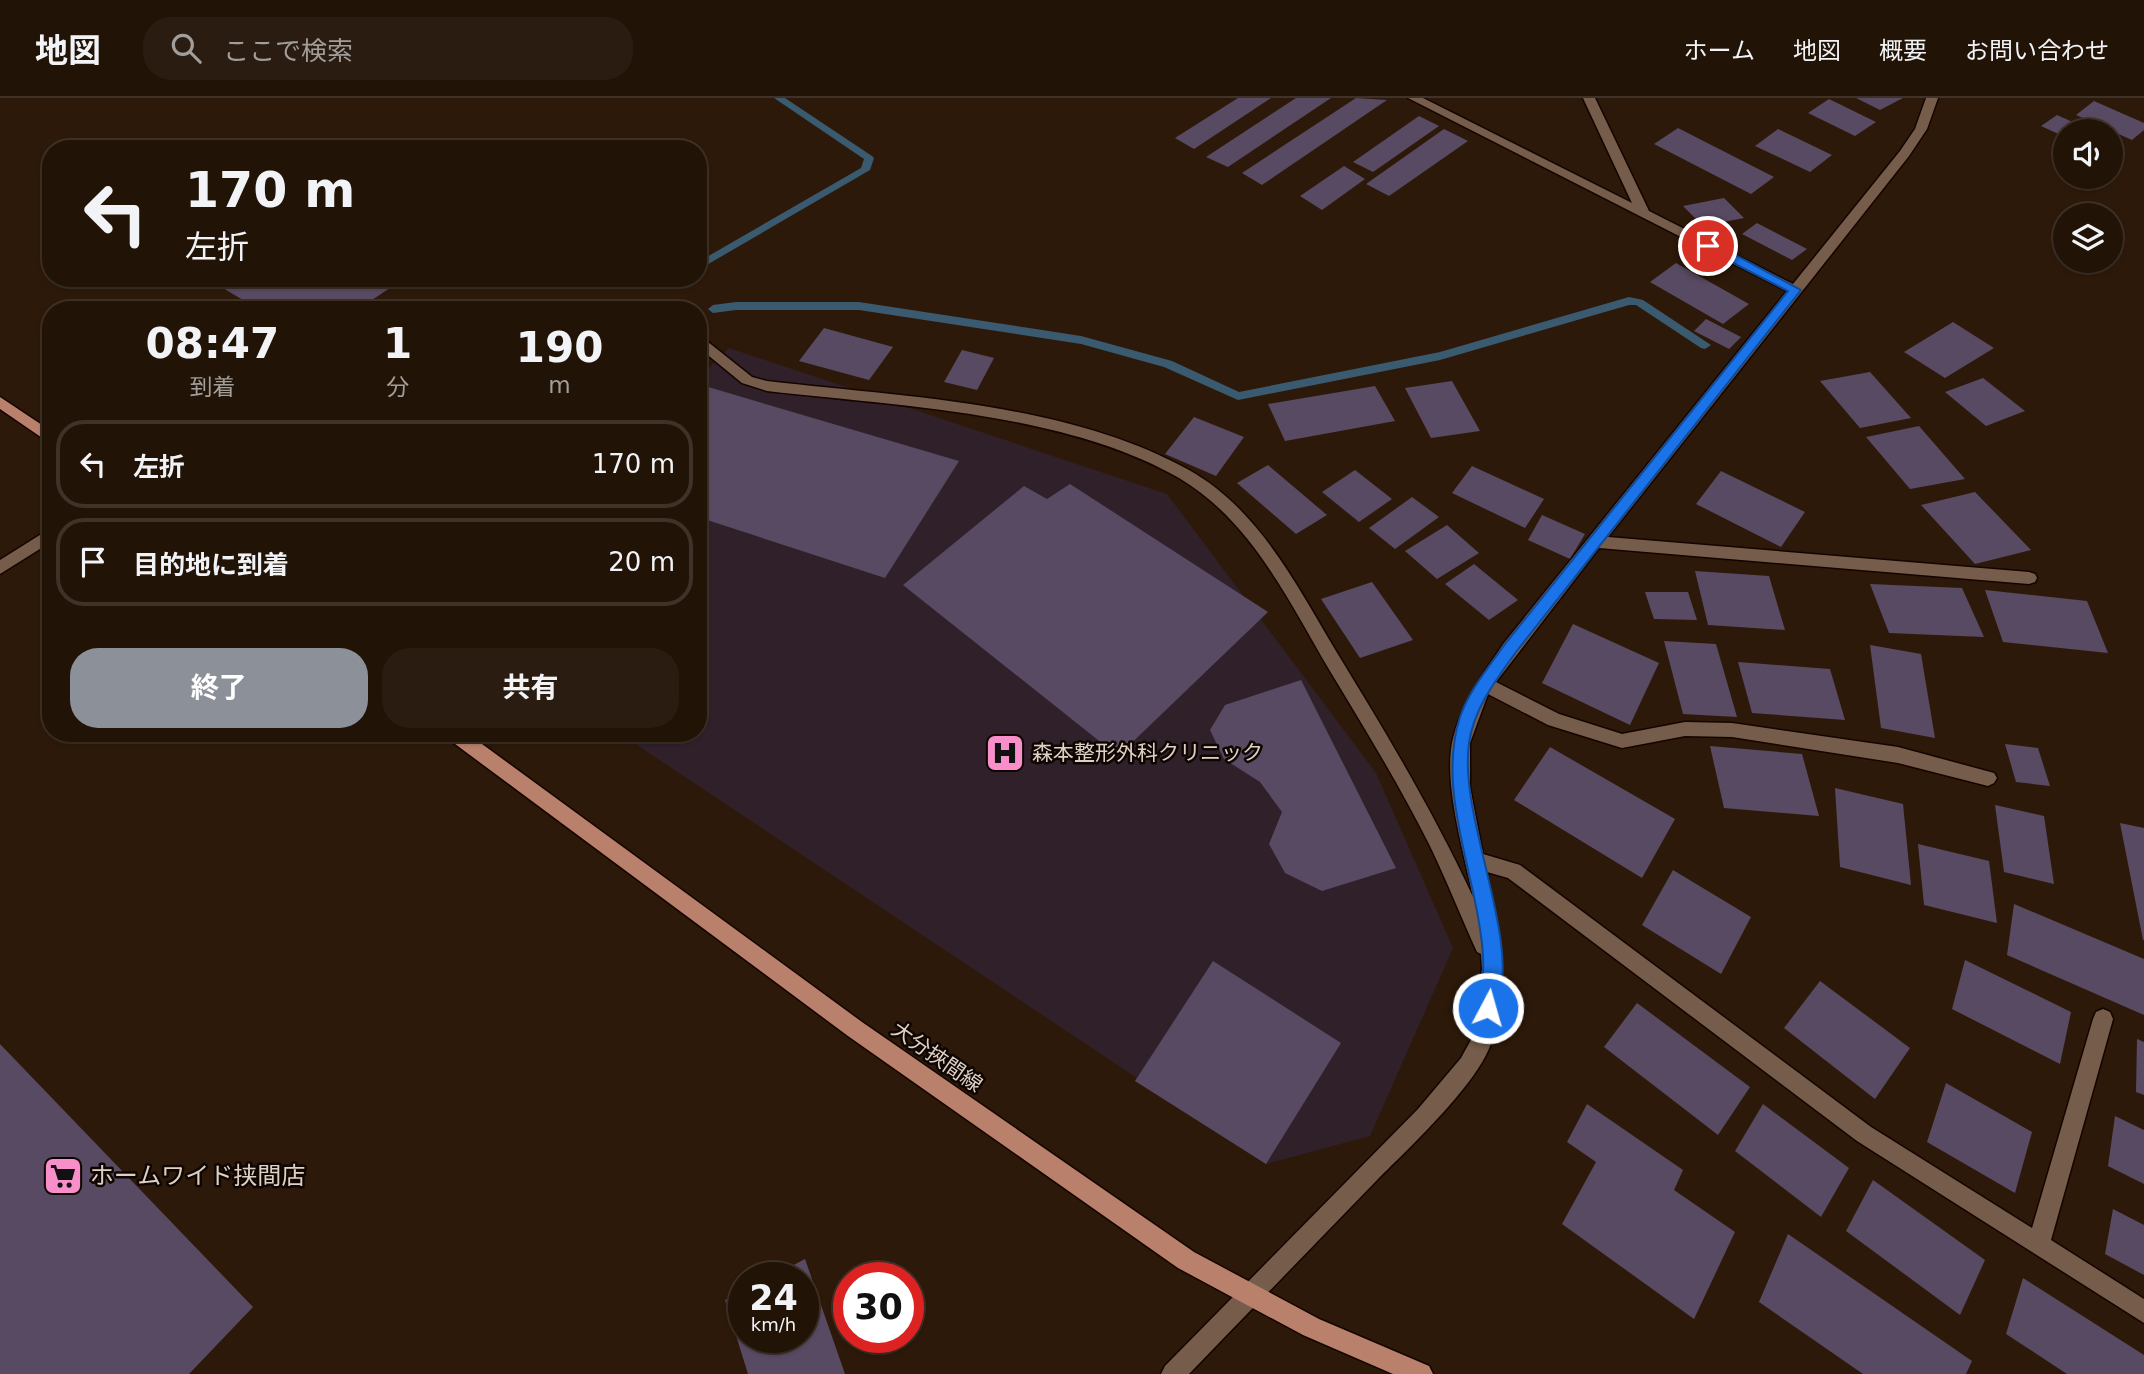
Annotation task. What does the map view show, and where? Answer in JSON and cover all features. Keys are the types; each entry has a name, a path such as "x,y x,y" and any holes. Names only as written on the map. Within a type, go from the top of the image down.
{"main road":[{"path":"0,402 42,432"},
{"name":"大分挾間線","path":"465,742 855,1029 1186,1260 1311,1327 1421,1374"}],"street":[{"path":"1414,98 1795,290"},
{"path":"1589,98 1643,212"},
{"path":"1172,1374 1252,1297 1425,1116 1468,1065 1482,1040 1492,969 1489,930 1461,787 1461,743 1469,715 1485,684 1915,139 1932,98"},
{"path":"707,347 747,380 767,386 957,410 1059,430 1144,454 1206,489 1237,518 1275,566 1416,797 1470,910 1492,969"},
{"path":"0,568 42,540"},
{"path":"1596,542 2029,578"},
{"path":"1485,684 1554,720 1622,741 1685,729 1732,730 1898,755 1988,778"},
{"path":"1475,860 1513,871 1864,1134 2144,1312"},
{"path":"2039,1244 2103,1019"}],"shaded area":[{"name":"森本整形外科クリニック","path":"729,348 1167,494 1376,773 1453,948 1370,1136 1266,1164 633,742 707,742 707,370"}],"building":[{"path":"1238,98 1271,98 1194,149 1175,138"},
{"path":"1296,98 1331,98 1228,167 1206,157"},
{"path":"1356,98 1387,100 1262,185 1242,173"},
{"path":"1856,98 1903,98 1880,110"},
{"path":"1829,99 1876,122 1855,136 1808,113"},
{"path":"2094,101 2144,123 2144,130 2132,140 2123,136 2123,119 2085,119 2076,115"},
{"path":"2057,115 2066,119 2053,119 2053,132 2041,126"},
{"path":"1419,116 1439,126 1373,172 1353,162"},
{"path":"1678,128 1774,177 1751,194 1654,144"},
{"path":"1444,129 1468,141 1389,196 1366,184"},
{"path":"1778,129 1832,155 1810,172 1755,146"},
{"path":"1344,166 1365,179 1322,210 1300,196"},
{"path":"1724,198 1744,218 1703,226 1683,206"},
{"path":"1757,223 1807,249 1792,260 1742,234"},
{"path":"1676,263 1749,304 1723,324 1650,282"},
{"path":"221,287 392,287 370,301 245,301"},
{"path":"1706,319 1741,337 1729,349 1694,331"},
{"path":"1953,322 1994,348 1945,378 1904,352"},
{"path":"824,328 893,347 869,380 799,361"},
{"path":"962,350 994,358 977,390 944,382"},
{"path":"1870,372 1911,418 1860,428 1820,381"},
{"path":"1983,378 2025,411 1986,426 1945,392"},
{"path":"1452,381 1480,431 1431,438 1405,388"},
{"path":"1375,386 1395,421 1285,441 1268,404"},
{"path":"707,387 959,461 885,578 707,520"},
{"path":"1194,417 1244,437 1216,476 1165,454"},
{"path":"1919,426 1965,479 1910,489 1866,437"},
{"path":"1268,465 1327,515 1296,534 1237,483"},
{"path":"1472,466 1544,499 1525,528 1452,493"},
{"path":"1355,470 1392,499 1359,522 1322,492"},
{"path":"1721,471 1805,512 1781,547 1696,504"},
{"path":"1070,484 1268,612 1118,756 903,585 1024,486 1047,499"},
{"path":"1975,492 2031,550 1975,564 1921,505"},
{"path":"1412,497 1439,517 1395,549 1369,528"},
{"path":"1542,515 1585,534 1570,559 1528,540"},
{"path":"1447,525 1479,553 1437,579 1405,551"},
{"path":"1474,564 1518,600 1489,620 1445,584"},
{"path":"1695,571 1769,576 1785,630 1708,625"},
{"path":"1372,582 1413,640 1360,658 1321,599"},
{"path":"1870,584 1962,588 1984,637 1889,633"},
{"path":"1985,590 2087,601 2108,653 2003,642"},
{"path":"1645,592 1688,592 1697,620 1654,619"},
{"path":"1573,624 1659,663 1630,725 1542,683"},
{"path":"1664,641 1716,644 1737,717 1683,714"},
{"path":"1870,645 1921,654 1935,738 1881,728"},
{"path":"1738,662 1830,669 1845,720 1752,713"},
{"path":"1301,680 1396,868 1322,891 1285,873 1269,844 1282,812 1260,782 1224,759 1210,730 1225,705"},
{"path":"2005,744 2038,748 2050,786 2016,782"},
{"path":"1710,746 1802,754 1819,816 1724,808"},
{"path":"1550,747 1675,819 1642,878 1514,800"},
{"path":"1835,788 1903,804 1911,885 1840,867"},
{"path":"1995,805 2044,816 2054,884 2004,872"},
{"path":"2120,823 2144,828 2144,940 2143,940"},
{"path":"1918,844 1989,861 1997,923 1924,905"},
{"path":"1673,870 1751,917 1721,974 1642,925"},
{"path":"2014,904 2144,959 2144,1015 2007,955"},
{"path":"1965,960 2071,1012 2060,1064 1952,1009"},
{"path":"1213,961 1341,1043 1266,1164 1135,1081"},
{"path":"1820,981 1910,1048 1875,1099 1784,1028"},
{"path":"1637,1003 1750,1087 1718,1135 1604,1047"},
{"path":"2137,1039 2144,1042 2144,1095 2136,1092"},
{"name":"ホームワイド挟間店","path":"0,1044 253,1307 189,1374 0,1374"},
{"path":"1946,1083 2032,1132 2015,1193 1927,1142"},
{"path":"1587,1104 1683,1170 1674,1190 1735,1232 1694,1319 1562,1224 1596,1162 1567,1142"},
{"path":"1763,1104 1849,1168 1821,1217 1735,1151"},
{"path":"2115,1116 2144,1130 2144,1184 2108,1166"},
{"path":"1873,1180 1985,1260 1960,1315 1846,1231"},
{"path":"2113,1209 2144,1225 2144,1275 2105,1254"},
{"path":"1788,1234 1972,1361 1966,1374 1863,1374 1759,1302"},
{"path":"2023,1278 2144,1355 2144,1374 2067,1374 2006,1334"},
{"path":"819,1299 833,1340 833,1353 838,1353 845,1374 748,1374 741,1353 819,1353"}],"waterway":[{"path":"707,262 865,170 869,158 779,98"},
{"path":"713,309 736,306 859,306 1081,340 1168,364 1238,396 1440,356 1629,301 1639,302 1705,345"}],"place":[{"name":"森本整形外科クリニック","path":"1005,753"},
{"name":"ホームワイド挟間店","path":"63,1176"}],"route":[{"path":"1488,1008 1492,969 1489,930 1461,787 1461,743 1469,715 1480,692 1510,648 1795,290 1708,246"}]}
